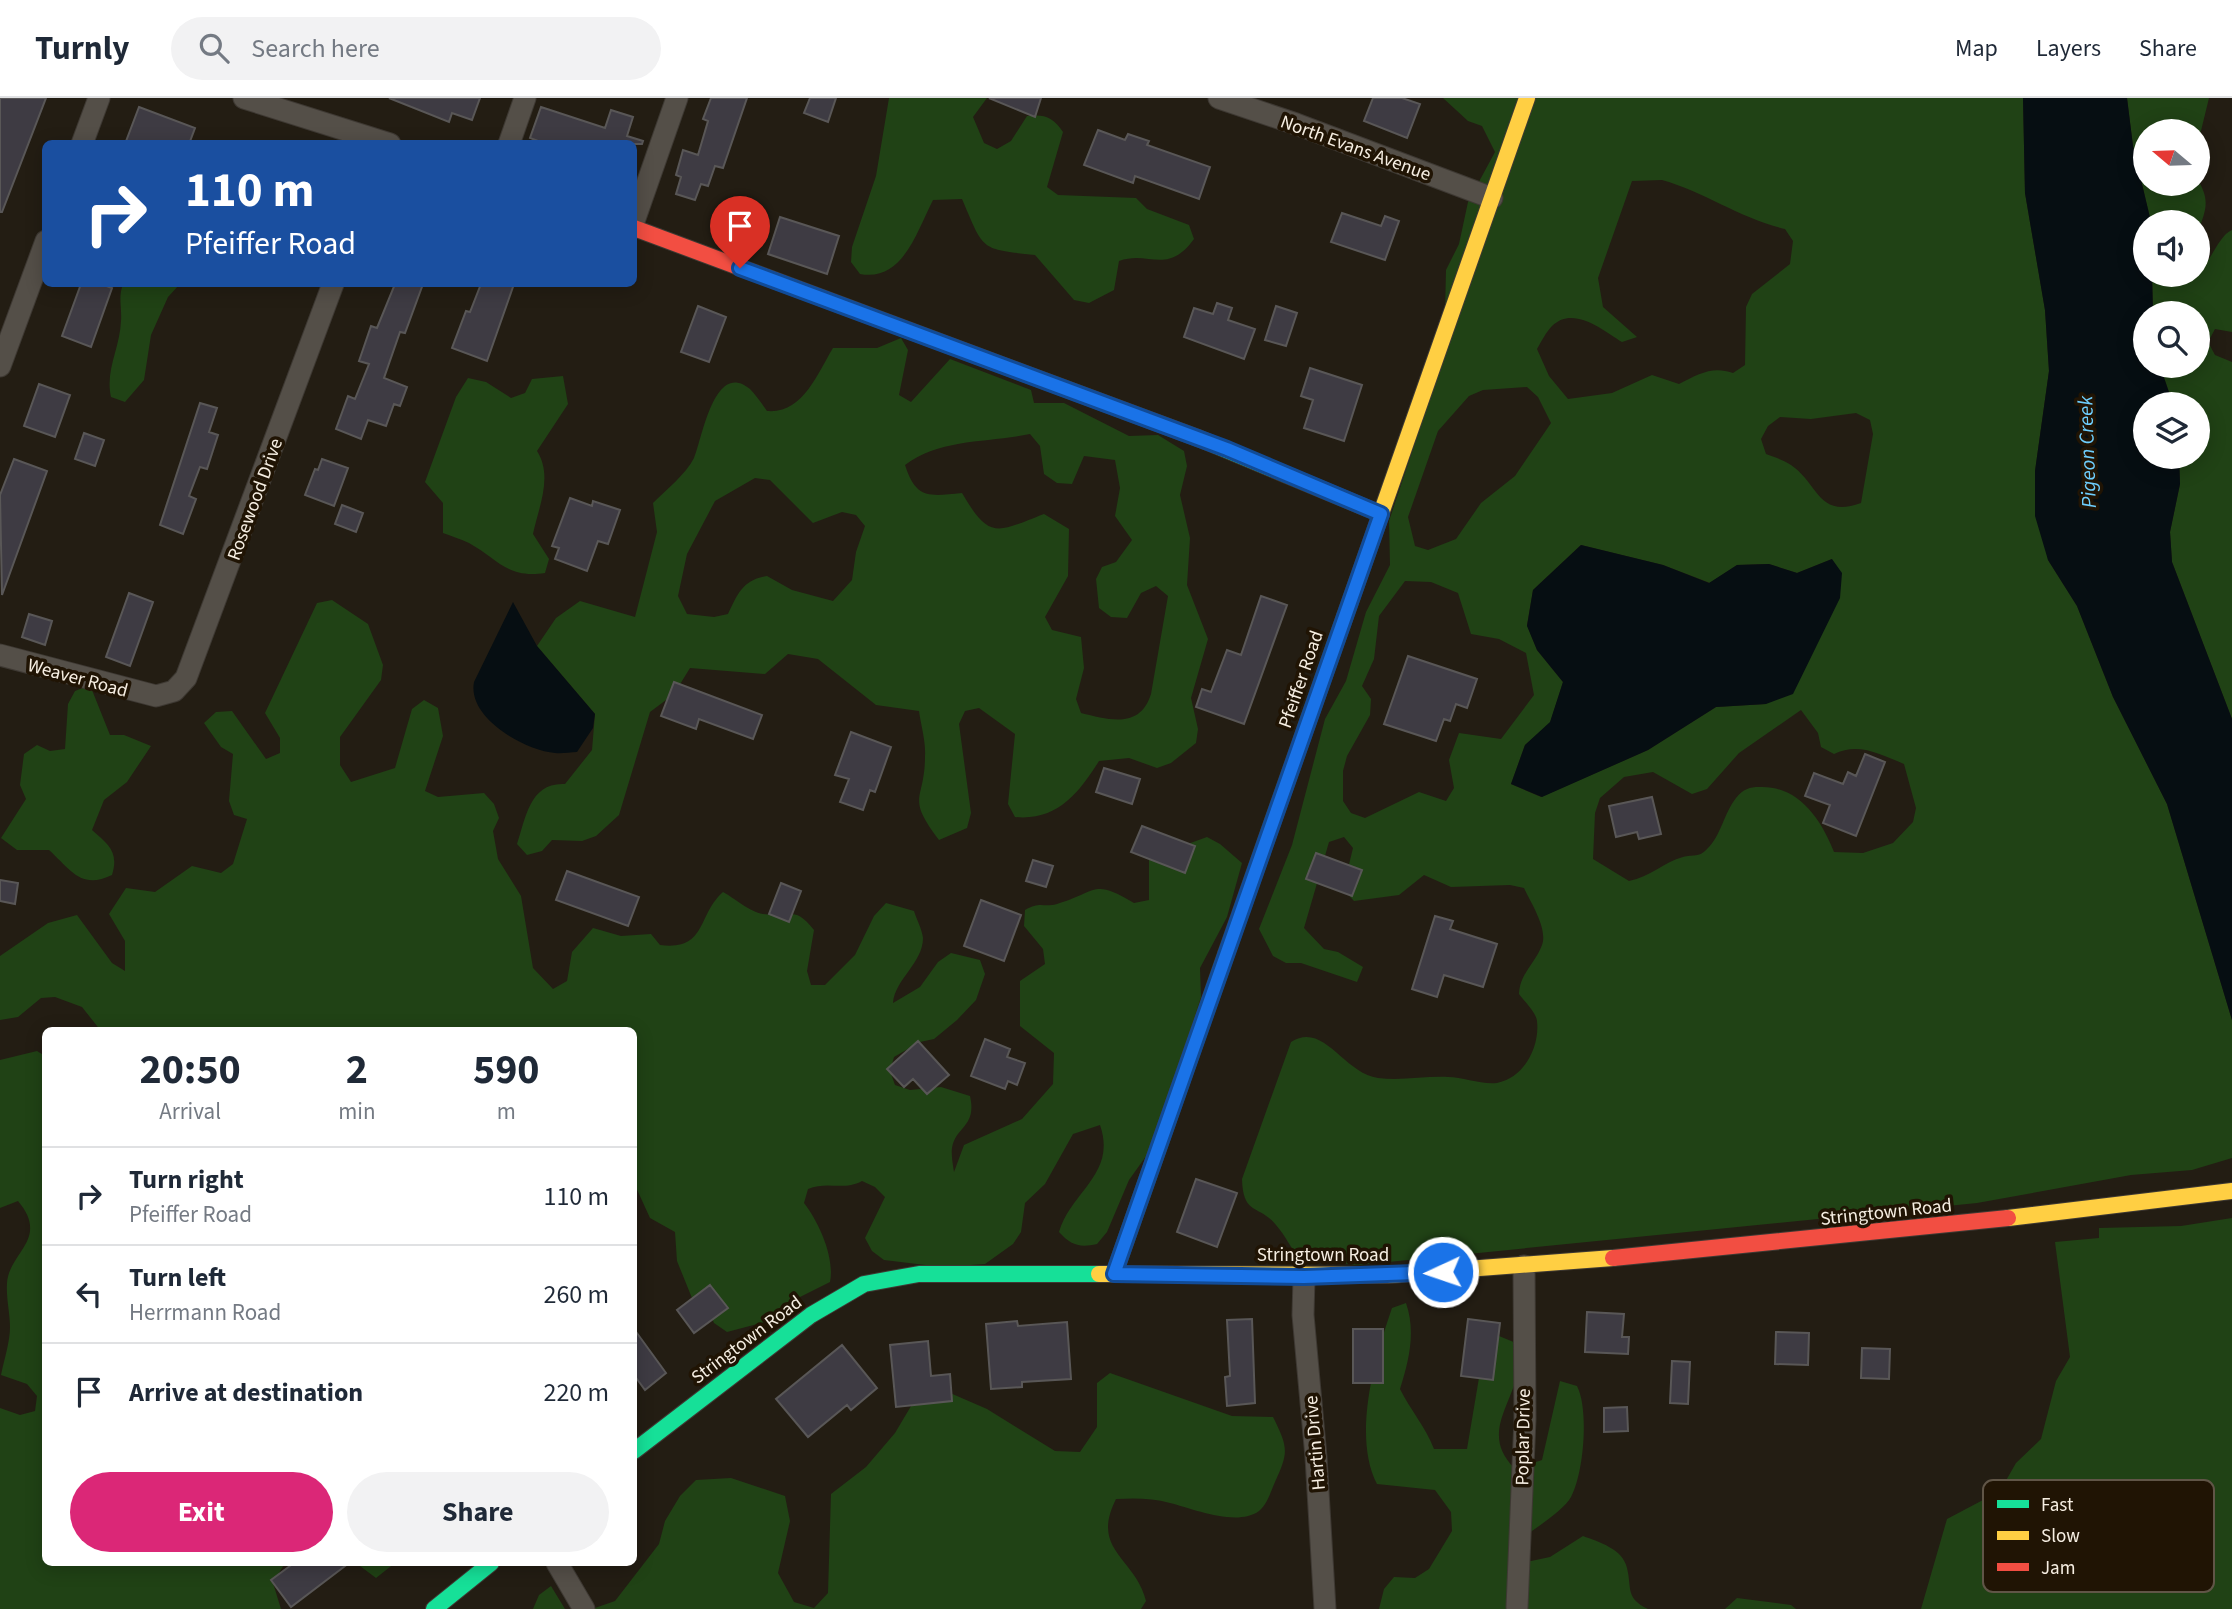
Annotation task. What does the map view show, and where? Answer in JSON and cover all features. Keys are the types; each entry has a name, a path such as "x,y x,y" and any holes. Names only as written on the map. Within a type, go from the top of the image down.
{"street":[{"path":"83,140 99,98"},
{"path":"244,98 377,140"},
{"path":"510,140 525,98"},
{"path":"637,212 677,98"},
{"name":"North Evans Avenue","path":"1219,98 1492,198"},
{"name":"Pfeiffer Road","path":"1114,1274 1527,98"},
{"path":"637,229 1227,449 1381,514"},
{"path":"0,366 42,252"},
{"name":"Rosewood Drive","path":"156,696 174,691 192,668 332,287"},
{"name":"Weaver Road","path":"0,655 156,696"},
{"name":"Stringtown Road","path":"637,1449 811,1315 864,1284 919,1274 957,1272 1304,1277 1524,1266 1898,1231 2232,1191"},
{"name":"Poplar Drive","path":"1517,1607 1525,1419 1524,1266"},
{"name":"Hartin Drive","path":"1304,1277 1303,1315 1316,1457 1325,1609"},
{"path":"434,1609 487,1566"},
{"path":"559,1566 583,1609"}],"green space":[{"path":"889,98 987,98 973,117 984,143 997,149 1011,141 1027,116 1048,118 1063,132 1047,187 1058,195 1136,198 1147,209 1189,225 1194,239 1175,257 1158,260 1130,258 1119,261 1114,290 1089,303 1074,300 1035,255 1003,251 986,244 980,238 962,199 933,200 907,252 898,262 875,274 860,274 851,262 852,247 876,176"},
{"path":"1443,98 2023,98 2025,193 2045,310 2049,371 2035,471 2048,560 2077,606 2113,697 2167,804 2232,1020 2232,1158 2192,1170 2131,1175 1977,1203 1358,1265 1299,1259 1276,1225 1245,1199 1242,1179 1291,1042 1303,1037 1314,1038 1354,1067 1378,1078 1448,1077 1497,1083 1507,1080 1522,1068 1536,1041 1536,1018 1519,994 1522,980 1542,945 1543,931 1524,888 1510,885 1451,887 1424,875 1399,895 1354,901 1343,889 1353,848 1344,837 1329,842 1304,928 1324,949 1338,952 1363,967 1357,982 1301,963 1286,963 1273,956 1259,929 1292,845 1325,719 1346,681 1366,612 1390,565 1389,521 1444,356 1446,270 1459,244 1468,202 1495,152 1482,126 1468,121","holes":["1662,180 1678,185 1753,219 1785,229 1793,241 1790,264 1752,294 1746,307 1745,365 1733,373 1712,371 1679,384 1652,375 1612,393 1568,399 1549,376 1537,349 1552,326 1560,320 1578,319 1597,326 1622,342 1637,337 1603,307 1598,278 1632,181","1527,387 1538,397 1551,423 1515,476 1481,503 1456,539 1428,550 1415,546 1408,517 1438,431 1469,396 1483,390","1856,413 1870,420 1873,434 1861,503 1847,507 1827,503 1800,472 1782,460 1766,454 1761,439 1768,426 1780,417 1811,419","1581,545 1663,565 1710,583 1737,565 1769,564 1797,573 1832,559 1766,704 1716,707 1648,750 1541,797 1511,784 1525,745 1550,723 1563,682 1537,650 1527,625 1533,590","1405,581 1431,582 1458,593 1471,634 1499,639 1526,653 1534,695 1501,739 1459,733 1449,760 1454,788 1446,801 1419,792 1365,818 1351,813 1343,801 1343,771 1347,756 1370,715 1371,699 1362,686 1374,659 1379,616","1801,710 1818,733 1821,747 1834,754 1860,749 1904,764 1916,808 1913,822 1893,843 1863,853 1834,852 1815,816 1806,806 1785,792 1753,787 1736,798 1716,838 1701,854 1676,859 1629,881 1593,859 1595,813 1600,798 1624,777 1653,772 1692,794 1707,789 1739,753"]},
{"path":"2127,98 2209,98 2204,119 2133,119 2133,146"},
{"path":"2145,196 2205,196 2206,200 2205,210 2148,210"},
{"path":"2232,230 2232,332 2215,329 2210,338 2210,301 2153,301 2152,287 2210,287 2210,257"},
{"path":"122,287 177,287 168,297 151,335 144,380 125,402 111,397 110,387 111,368 120,331"},
{"path":"901,338 908,350 899,395 911,402 950,359 1031,390 1034,403 1064,403 1129,436 1158,435 1184,451 1187,466 1180,495 1190,538 1187,585 1208,639 1191,698 1198,729 1196,743 1171,763 1157,768 1129,758 1099,761 1075,794 1065,803 1043,814 1015,817 1008,804 1015,734 979,708 965,711 959,724 971,813 967,828 939,840 922,814 920,806 925,751 919,711 876,705 818,659 788,654 765,674 690,668 674,694 650,712 619,815 596,836 582,841 552,840 542,851 527,855 517,844 531,803 544,789 565,784 592,750 595,714 537,646 556,618 580,601 635,617 657,532 653,503 681,476 694,458 712,406 727,385 738,383 750,389 767,411 780,410 790,406 807,390 833,348 877,348","holes":["1030,434 1040,446 1044,474 1057,483 1072,484 1084,456 1115,460 1120,488 1115,516 1132,540 1116,562 1102,567 1096,579 1099,608 1111,617 1127,618 1141,593 1156,586 1168,596 1151,694 1140,713 1132,717 1113,719 1081,713 1076,699 1084,668 1081,637 1052,630 1045,617 1068,576 1069,529 1044,514 1005,528 988,525 980,519 962,493 933,495 919,490 905,465 919,456 949,446","755,478 770,480 813,523 842,512 856,515 865,526 856,552 852,580 833,601 792,590 767,576 747,584 728,614 714,617 687,614 678,596 687,554 715,501"]},
{"path":"2210,346 2215,355 2232,362 2232,719 2172,562 2170,532 2180,484 2179,469 2210,469 2210,392 2169,392 2164,378 2210,378"},
{"path":"563,376 568,404 537,451 542,461 544,481 533,534 549,559 545,573 521,573 504,566 469,543 443,533 443,503 425,482 456,397 468,378 486,382 511,398 525,393 532,379"},
{"path":"332,600 368,624 383,665 381,680 340,737 340,765 351,782 395,768 412,709 424,700 438,708 443,736 425,791 438,797 484,793 494,804 499,818 493,831 498,859 521,896 533,968 553,989 567,981 572,952 593,928 621,936 651,934 660,945 686,942 694,937 723,892 758,913 796,915 807,922 814,930 807,971 811,985 825,985 855,955 874,916 886,903 914,911 923,938 919,955 899,986 893,1003 920,987 938,962 951,953 980,960 985,974 976,1000 934,1039 920,1042 894,1057 890,1071 895,1085 910,1090 941,1087 970,1096 971,1114 952,1148 954,1172 964,1145 1022,1119 1053,1084 1054,1053 1020,1026 1020,981 1045,964 1043,949 1024,926 1025,910 1057,904 1102,889 1134,903 1149,900 1149,858 1207,837 1220,844 1242,863 1227,917 1200,968 1201,997 1154,1145 1129,1180 1107,1232 1097,1244 1085,1246 1072,1243 1059,1232 1073,1205 1098,1170 1104,1142 1100,1125 1073,1134 1045,1184 1025,1203 1021,1232 1013,1244 985,1264 942,1267 884,1260 872,1251 865,1238 885,1197 875,1187 862,1181 849,1185 815,1187 808,1189 804,1203 815,1220 828,1251 830,1282 790,1302 769,1321 727,1332 714,1323 708,1309 694,1303 677,1261 675,1232 650,1218 637,1190 637,1027 98,1027 82,1007 55,997 41,998 18,1017 0,1020 0,956 48,923 77,915 112,963 125,971 125,941 109,914 126,888 155,892 192,866 221,873 233,864 247,819 234,815 229,801 233,754 221,747 204,723 216,712 232,711 266,759 280,753 280,738 265,713 317,603"},
{"path":"90,685 110,735 124,735 151,746 127,782 104,800 92,830 111,849 114,867 112,875 92,880 77,876 49,850 17,850 1,838 26,799 20,785 24,754 37,745 50,751 65,749 68,704 75,691"},
{"path":"37,1051 42,1054 42,1566 283,1566 273,1583 281,1609 0,1609 0,1408 20,1415 35,1411 37,1396 27,1384 1,1375 10,1333 7,1294 9,1272 25,1245 30,1225 27,1214 18,1201 0,1208 0,1060"},
{"path":"2232,1218 2232,1609 1921,1609 1947,1519 1983,1500 1983,1592 2214,1592 2214,1480 2006,1480 2016,1463 2041,1439 2056,1381 2070,1357 2055,1242 2099,1238 2099,1228 2181,1226"},
{"path":"1406,1303 1411,1335 1400,1389 1434,1449 1467,1449 1483,1354 1499,1336 1516,1343 1519,1360 1516,1379 1499,1431 1505,1456 1515,1469 1542,1460 1560,1381 1577,1386 1581,1396 1584,1425 1582,1457 1571,1497 1544,1523 1512,1546 1521,1563 1550,1557 1583,1536 1603,1544 1616,1551 1625,1561 1631,1592 1636,1601 1648,1609 1379,1609 1384,1589 1394,1577 1415,1578 1429,1569 1452,1531 1451,1512 1435,1490 1377,1484 1370,1465 1366,1420 1373,1373 1392,1308"},
{"path":"1110,1373 1232,1416 1273,1417 1285,1450 1283,1463 1267,1502 1259,1511 1250,1515 1228,1517 1157,1500 1116,1499 1109,1517 1108,1531 1111,1543 1140,1586 1146,1601 1141,1609 592,1609 615,1601 659,1544 665,1521 680,1496 696,1480 731,1478 785,1496 790,1521 778,1573 794,1602 814,1608 828,1593 831,1494 866,1467 895,1433 920,1391 934,1386 987,1409 1055,1451 1080,1452 1097,1427 1097,1383"},
{"path":"360,1566 391,1566 376,1578"},
{"path":"551,1586 565,1609 533,1609 539,1595"},
{"path":"1737,1598 1791,1605 1796,1609 1725,1609"}],"water":[{"name":"Pigeon Creek","path":"2023,98 2127,98 2133,146 2133,196 2145,196 2148,210 2133,210 2133,287 2152,287 2153,301 2133,301 2133,378 2164,378 2169,392 2133,392 2133,469 2179,469 2180,484 2170,532 2172,562 2232,719 2232,1020 2167,804 2113,697 2077,606 2048,560 2035,516 2035,471 2049,371 2045,310 2025,193"},
{"path":"1581,545 1663,565 1709,583 1737,565 1769,564 1797,573 1832,559 1842,573 1840,598 1793,694 1766,704 1716,707 1648,750 1542,797 1511,784 1525,745 1550,722 1563,682 1537,650 1527,626 1533,590"},
{"path":"513,602 537,646 595,714 593,728 577,752 555,753 528,746 500,730 479,708 474,695 474,682"}],"building":[{"path":"0,98 46,98 2,212 0,212"},
{"path":"389,98 480,98 472,120 452,113 449,122"},
{"path":"711,98 747,98 723,168 715,166 708,186 701,184 695,200 676,194 681,177 676,175 683,150 698,155 708,121 703,119"},
{"path":"810,98 836,98 828,122 804,113"},
{"path":"989,98 1041,98 1035,117"},
{"path":"1373,98 1402,98 1420,104 1407,138 1364,121"},
{"path":"139,107 195,128 190,140 127,140"},
{"path":"541,107 605,128 611,110 633,117 627,136 643,141 642,144 637,144 637,140 530,138"},
{"path":"1098,130 1125,140 1128,134 1149,141 1147,145 1210,167 1199,199 1135,176 1133,183 1084,165"},
{"path":"1342,213 1381,226 1385,216 1399,221 1385,260 1331,242"},
{"path":"780,217 839,236 827,274 768,254"},
{"path":"80,287 112,288 91,347 62,336"},
{"path":"394,287 422,287 405,333 400,332 384,378 407,387 400,406 394,404 386,426 368,420 361,439 336,429 348,396 355,399 369,364 359,361 371,326 377,328"},
{"path":"480,287 513,287 487,361 452,348 466,311 470,312"},
{"path":"1217,303 1232,308 1228,320 1255,329 1244,359 1184,337 1194,308 1213,314"},
{"path":"698,306 726,317 709,362 681,352"},
{"path":"1276,306 1297,313 1286,346 1265,340"},
{"path":"1310,368 1362,385 1344,441 1304,428 1313,400 1301,396"},
{"path":"39,384 70,395 55,437 24,426"},
{"path":"200,403 217,408 209,432 218,435 207,469 200,467 189,496 196,499 183,534 160,525"},
{"path":"84,433 104,440 95,466 75,459"},
{"path":"14,459 47,471 2,595 0,495"},
{"path":"322,459 348,468 334,506 305,495"},
{"path":"570,498 592,506 593,501 620,510 608,544 598,541 587,571 555,559 559,548 552,546"},
{"path":"342,505 363,513 356,532 335,524"},
{"path":"129,593 153,602 130,666 106,657"},
{"path":"1261,596 1287,605 1244,724 1196,707 1202,689 1211,692 1227,650 1241,655"},
{"path":"29,614 52,621 45,645 22,637"},
{"path":"1408,656 1477,679 1467,708 1456,704 1450,721 1444,719 1436,741 1384,724"},
{"path":"674,682 762,715 753,739 699,719 696,729 661,716"},
{"path":"851,732 891,747 875,792 870,790 863,810 840,802 849,779 835,775"},
{"path":"1865,754 1885,762 1856,836 1823,823 1830,805 1805,796 1814,773 1843,784 1848,772 1856,776"},
{"path":"1104,768 1140,779 1132,804 1096,792"},
{"path":"1652,797 1661,834 1639,839 1637,832 1616,837 1609,806"},
{"path":"1142,826 1195,846 1185,873 1131,852"},
{"path":"1316,853 1362,870 1352,896 1306,879"},
{"path":"1033,860 1053,866 1046,887 1026,881"},
{"path":"567,871 639,897 628,926 556,900"},
{"path":"0,880 18,883 15,904 0,901"},
{"path":"781,883 801,891 789,922 769,914"},
{"path":"981,900 1021,915 1004,961 964,946"},
{"path":"1435,916 1453,921 1450,929 1497,944 1483,987 1444,975 1437,997 1412,989"},
{"path":"985,1039 1010,1049 1007,1057 1025,1063 1017,1085 1008,1081 1005,1089 971,1076"},
{"path":"918,1041 949,1075 927,1094 913,1079 904,1087 887,1069"},
{"path":"1196,1179 1237,1193 1217,1247 1177,1232"},
{"path":"710,1285 728,1308 694,1333 677,1310"},
{"path":"1587,1312 1624,1314 1622,1337 1629,1337 1628,1354 1585,1352"},
{"path":"1252,1319 1255,1403 1227,1406 1225,1377 1230,1376 1227,1320"},
{"path":"1468,1319 1500,1323 1493,1380 1461,1376"},
{"path":"1017,1321 1018,1326 1067,1322 1071,1379 1022,1382 1022,1387 991,1389 986,1324"},
{"path":"1353,1329 1383,1329 1383,1383 1353,1383"},
{"path":"1776,1332 1809,1333 1808,1365 1775,1364"},
{"path":"637,1333 666,1373 645,1390 637,1379"},
{"path":"928,1341 931,1376 950,1374 952,1401 896,1407 890,1345"},
{"path":"842,1345 877,1388 851,1410 847,1405 808,1437 776,1399"},
{"path":"1862,1348 1890,1349 1889,1379 1861,1378"},
{"path":"1672,1361 1690,1362 1688,1404 1670,1403"},
{"path":"1627,1407 1628,1431 1604,1432 1604,1408"},
{"path":"290,1566 345,1566 291,1607 271,1580"}],"traffic: fast":[{"path":"1198,438 1381,514"},
{"path":"637,1449 811,1315 864,1284 919,1274 1099,1274"},
{"path":"434,1609 487,1566"}],"traffic: slow":[{"path":"1345,616 1527,98"},
{"path":"1114,1274 1226,954"},
{"path":"2008,1218 2232,1191"},
{"path":"1099,1274 1388,1275 1613,1258"}],"traffic: jam":[{"path":"637,229 1198,438"},
{"path":"1226,954 1345,616"},
{"path":"1613,1258 2008,1218"}],"route":[{"path":"740,268 1227,449 1381,514 1114,1274 1304,1277 1443,1272"}]}
